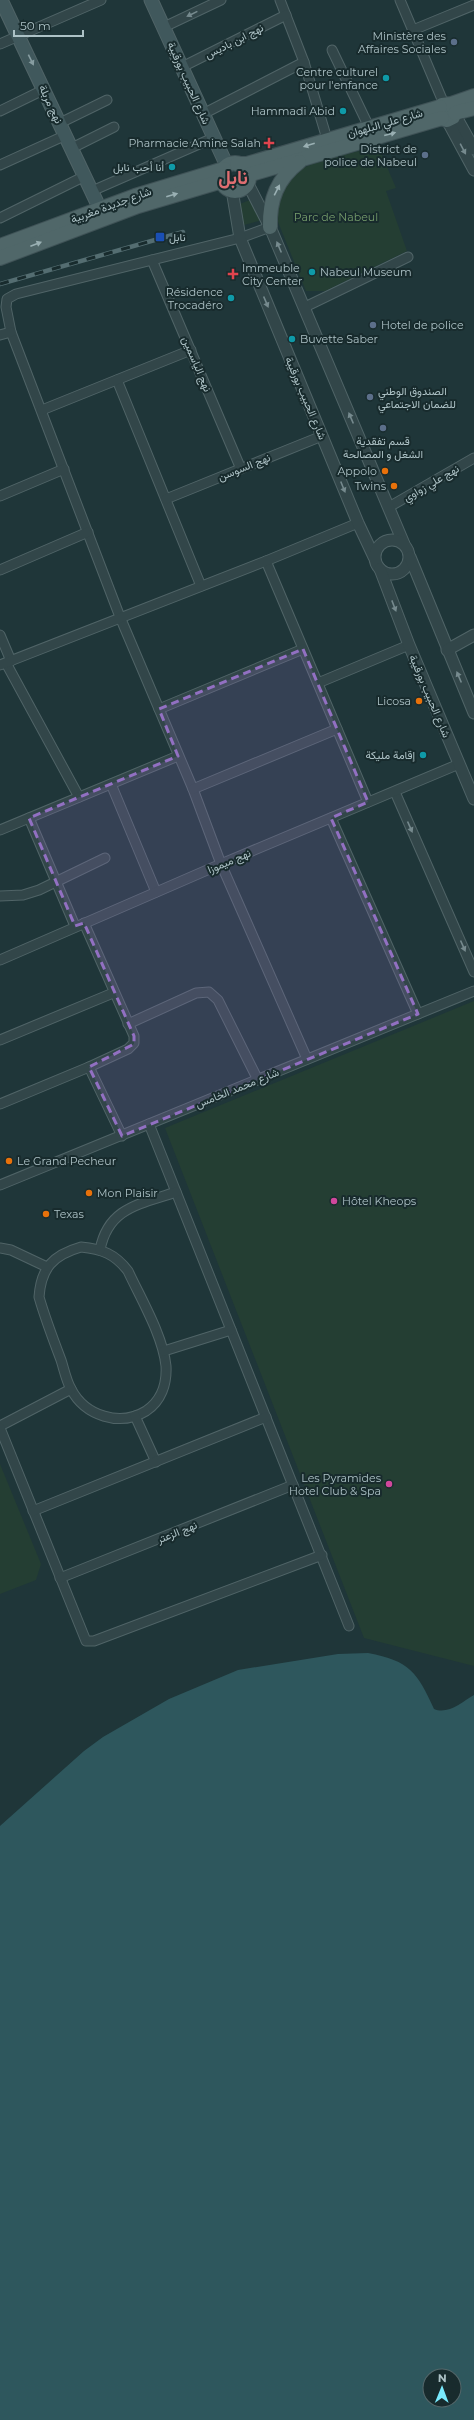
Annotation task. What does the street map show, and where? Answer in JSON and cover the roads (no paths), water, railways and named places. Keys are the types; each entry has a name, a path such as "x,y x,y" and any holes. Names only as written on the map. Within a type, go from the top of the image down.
{"main road":[{"name":"نهج مربلة","path":"1,0 45,89 102,213"},
{"name":"شارع الحبيب بورقيبة","path":"152,0 228,174"},
{"name":"شارع علي البلهوان","path":"474,96 448,112 305,157 248,179 240,190 228,174 247,164 328,139 369,128 448,112 474,108"},
{"path":"270,227 270,204 278,187 289,170 305,157"},
{"path":"228,174 245,168 248,179"},
{"name":"شارع جديدة مغربية","path":"0,246 228,174"},
{"name":"شارع جديدة مغربية","path":"0,258 102,213"}],"street":[{"path":"0,44 101,0"},
{"path":"164,27 221,0"},
{"path":"280,0 304,62 328,139"},
{"path":"400,0 474,170"},
{"path":"413,30 474,5"},
{"name":"نهج ابن باديس","path":"182,67 286,14"},
{"path":"332,50 369,128"},
{"path":"203,114 304,62"},
{"path":"0,111 45,89"},
{"path":"60,123 107,100"},
{"path":"448,112 474,149"},
{"path":"72,148 114,127"},
{"path":"0,164 66,135"},
{"path":"92,192 212,138"},
{"name":"شارع الحبيب بورقيبة","path":"228,174 240,238 358,524 374,557"},
{"path":"0,218 85,176"},
{"path":"248,179 305,307 474,713"},
{"path":"270,227 240,238 12,296 7,299 6,306 11,332 120,617 193,790 221,864 307,1060"},
{"path":"305,307 408,257"},
{"name":"نهج الياسمين","path":"152,260 241,469"},
{"path":"0,335 11,332"},
{"path":"42,410 191,350"},
{"path":"117,380 201,586"},
{"name":"نهج السوسن","path":"166,499 322,436"},
{"name":"نهج علي زواوي","path":"389,507 474,458"},
{"path":"0,496 64,469"},
{"path":"6,663 120,617 266,562 358,524"},
{"path":"0,570 88,532"},
{"path":"404,544 392,539 385,541 379,545 374,557 380,569 386,573 399,573 405,569 410,557"},
{"path":"266,562 368,802"},
{"name":"شارع الحبيب بورقيبة","path":"380,569 409,645 474,799"},
{"path":"0,635 6,663 79,797"},
{"path":"447,650 474,635"},
{"path":"318,683 409,645"},
{"path":"159,709 303,648"},
{"path":"193,790 337,729"},
{"path":"0,830 178,756"},
{"name":"نهج ميموزا","path":"0,960 221,864 459,764"},
{"path":"111,784 156,892"},
{"path":"394,792 474,972"},
{"path":"0,1104 89,1067 133,1045 134,1036 79,925 56,883 29,818"},
{"path":"331,818 418,1014"},
{"path":"0,896 23,894 56,883 105,858"},
{"name":"شارع محمد الخامس","path":"0,1185 474,991"},
{"path":"128,1024 196,993 210,992 218,1000 258,1080"},
{"path":"0,1040 113,993"},
{"path":"89,1067 122,1136"},
{"path":"149,1124 349,1626"},
{"path":"100,1250 112,1221 124,1210 176,1192"},
{"path":"0,1248 11,1250 46,1267"},
{"path":"81,1248 100,1250 120,1260 128,1271 164,1351 166,1379 163,1391 155,1403 146,1411 135,1416 115,1420 104,1416 81,1401 71,1389 39,1297 40,1282 46,1267 68,1251 81,1248"},
{"path":"164,1351 231,1330"},
{"path":"71,1389 0,1427 34,1510 83,1639 88,1642 94,1640 322,1555"},
{"path":"135,1416 156,1462"},
{"path":"34,1510 266,1417"},
{"name":"نهج الزعتر","path":"60,1578 293,1485"}],"water":[{"path":"368,1653 382,1656 403,1664 417,1677 434,1709 450,1709 474,1695 474,2420 0,2420 0,1826 84,1751 103,1737 169,1699 238,1670 338,1654"}],"railway":[{"path":"0,284 183,232"}],"place":[{"name":"Ministère des Affaires Sociales","path":"454,42"},
{"name":"Centre culturel pour l'enfance","path":"386,78"},
{"name":"Hammadi Abid","path":"343,111"},
{"name":"Pharmacie Amine Salah","path":"269,143"},
{"name":"District de police de Nabeul","path":"425,155"},
{"name":"أنا أحب نابل","path":"172,167"},
{"name":"نابل","path":"160,237"},
{"name":"Nabeul Museum","path":"312,272"},
{"name":"Immeuble City Center","path":"233,274"},
{"name":"Résidence Trocadéro","path":"231,298"},
{"name":"Hotel de police","path":"373,325"},
{"name":"Buvette Saber","path":"292,339"},
{"name":"الصندوق الوطني للضمان الاجتماعي","path":"370,397"},
{"name":"قسم تفقدية الشغل و المصالحة","path":"383,428"},
{"name":"Appolo","path":"385,471"},
{"name":"Twins","path":"394,486"},
{"name":"Licosa","path":"419,701"},
{"name":"إقامة مليكة","path":"423,755"},
{"name":"Le Grand Pecheur","path":"9,1161"},
{"name":"Mon Plaisir","path":"89,1193"},
{"name":"Hôtel Kheops","path":"334,1201"},
{"name":"Texas","path":"46,1214"},
{"name":"Les Pyramides Hotel Club & Spa","path":"389,1484"}],"district":[{"name":"نابل","path":"233,177"}],"park label":[{"name":"Parc de Nabeul","path":"336,217"}]}
